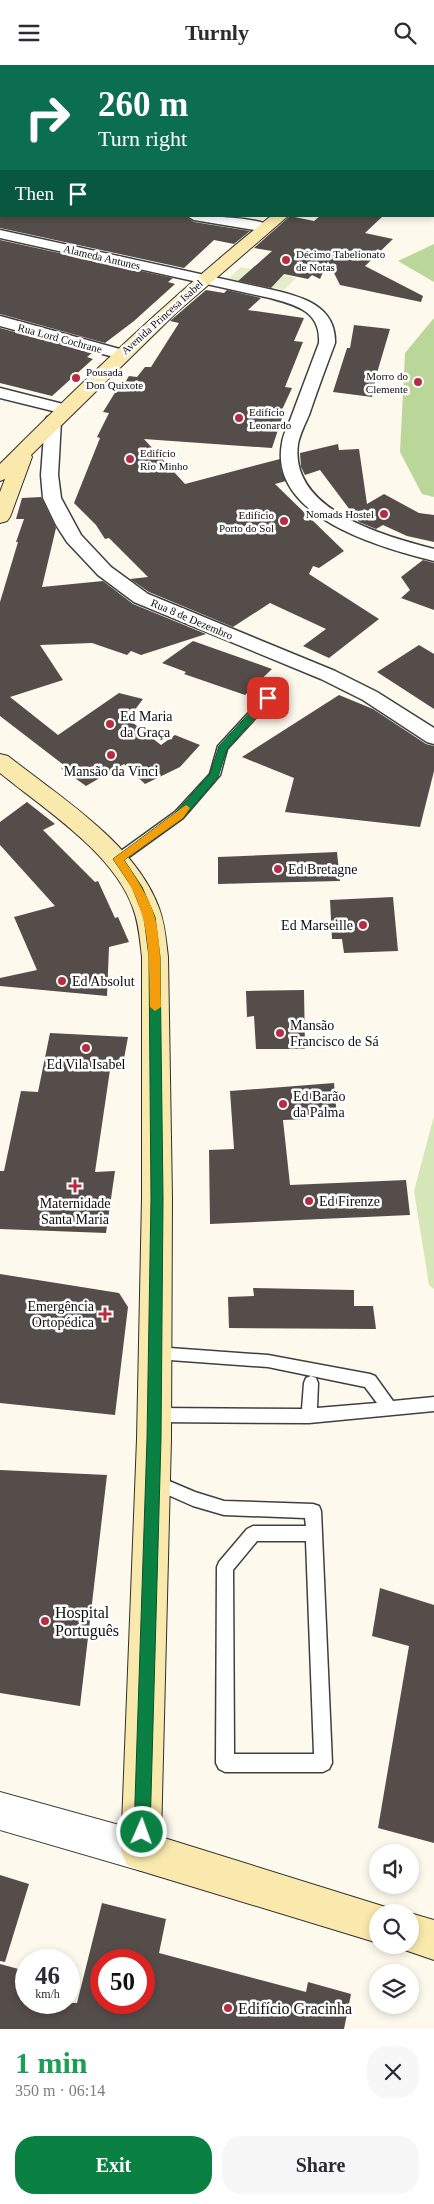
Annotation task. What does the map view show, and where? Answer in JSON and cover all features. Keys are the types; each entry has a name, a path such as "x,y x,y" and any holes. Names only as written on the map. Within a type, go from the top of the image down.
{"main road":[{"name":"Avenida Princesa Isabel","path":"0,475 121,354 203,280 280,217"},
{"name":"Avenida Princesa Isabel","path":"1,511 28,447"},
{"path":"0,761 103,844 118,859 137,887 149,917 155,957 157,1198 153,1482 141,1851 369,1920"},
{"path":"419,1936 434,1940"}],"street":[{"path":"200,217 266,228"},
{"name":"Alameda Antunes","path":"0,234 296,301 312,309 323,319 329,332 327,343 290,443 290,460 294,477 308,496 329,515 369,535 396,545 434,555"},
{"name":"Rua Lord Cochrane","path":"0,321 121,354"},
{"path":"0,393 59,415"},
{"name":"Rua 8 de Dezembro","path":"59,415 51,495 64,524 76,541 93,562 114,581 141,598 328,675 370,696 434,737"},
{"path":"0,1811 141,1851"}],"lane":[{"path":"118,859 179,815 215,775 222,748 268,698"},
{"path":"155,1353 268,1361 370,1381 388,1407"},
{"path":"309,1416 311,1383"},
{"path":"154,1415 309,1416 434,1404"},
{"path":"153,1482 193,1499 224,1508 314,1511 323,1763 225,1763 225,1567 253,1534 314,1533"}],"green space":[{"path":"434,244 434,282 398,261"},
{"path":"241,267 296,278 284,290 228,279"},
{"name":"Morro do Clemente","path":"434,318 434,497 422,494 400,452 405,353"},
{"path":"434,1116 434,1289 429,1285 414,1191"}],"building":[{"path":"0,217 186,217 194,222 250,231 234,244 214,240 184,268 0,228"},
{"path":"289,217 314,221 319,217 382,217 365,233 393,239 365,266 423,296 421,302 340,285 328,261 320,279 312,275 308,279 284,274 271,288 238,281 272,251 254,248"},
{"path":"0,240 173,278 168,282 175,284 134,321 105,343 0,314"},
{"path":"206,290 224,293 227,290 261,298 248,310 304,318 294,341 303,342 285,387 292,388 281,412 284,412 272,448 144,439 185,484 280,459 281,470 286,481 275,484 344,551 319,568 313,566 309,574 379,619 329,658 303,646 326,629 270,603 233,627 149,592 130,579 148,577 109,538 105,539 96,525 74,503 100,438 97,437 109,413 103,412 116,391 120,391 129,376 137,377 145,367 151,367 179,323 170,321"},
{"path":"354,325 390,329 372,397 333,392 347,348 350,348"},
{"path":"0,328 92,353 87,357 93,359 52,396 0,383"},
{"path":"338,444 339,450 359,449 367,504 384,494 419,513 434,515 434,542 407,536 383,525 376,529 359,522 320,470 305,475 301,467 300,453"},
{"path":"41,497 56,528 42,587 103,581 133,604 206,634 141,655 131,651 127,655 92,643 40,645 63,680 10,697 58,735 119,693 143,699 128,719 161,745 175,735 200,745 180,767 145,784 124,764 86,786 61,768 65,766 0,716 0,602 24,519 16,519 22,498"},
{"path":"423,560 434,563 434,610 401,598 410,590 401,577"},
{"path":"193,641 272,669 245,695 184,674 186,672 162,663"},
{"path":"419,645 434,654 434,709 377,672"},
{"path":"339,695 373,709 426,744 434,746 434,771 420,827 285,812 294,778 242,757"},
{"path":"27,802 55,824 43,830 95,882 98,881 115,918 118,917 129,942 109,947 107,996 0,986 0,978 37,970 14,917 55,906 0,845 0,822"},
{"name":"Ed Bretagne","path":"337,852 340,881 218,884 218,857"},
{"name":"Ed Marseille","path":"393,897 398,951 344,953 342,939 332,939 330,900"},
{"name":"Mansão Francisco de Sá","path":"304,990 305,1049 256,1049 254,1016 247,1017 246,991"},
{"path":"50,1033 128,1037 123,1064 111,1063 95,1172 115,1171 106,1233 0,1229 0,1171 4,1171 21,1091 38,1092"},
{"path":"334,1083 337,1118 283,1120 290,1185 406,1180 410,1215 210,1224 209,1150 234,1149 230,1091"},
{"path":"0,1274 119,1293 128,1307 115,1415 0,1403"},
{"path":"253,1288 354,1290 354,1306 373,1306 376,1329 229,1328 228,1297 254,1296"},
{"name":"Hospital Português","path":"0,1470 107,1475 80,1706 0,1693"},
{"path":"380,1588 434,1605 434,1843 378,1828 409,1646 372,1636"},
{"path":"0,1875 29,1884 5,1962 0,1961"},
{"path":"102,1903 166,1919 159,1953 306,1992 308,1982 351,1994 344,2029 0,2029 0,1964 15,1968 15,2014 80,2014 80,1991 90,1951 90,2014 155,2014 155,1949 90,1949"}],"slow traffic":[{"path":"155,1007 155,957 149,917 137,887 118,859 186,808"}],"place":[{"name":"Décimo Tabelionato de Notas","path":"286,260"},
{"name":"Pousada Don Quixote","path":"76,378"},
{"name":"Morro do Clemente","path":"418,382"},
{"name":"Edifício Leonardo","path":"239,418"},
{"name":"Edifício Rio Minho","path":"130,459"},
{"name":"Nomads Hostel","path":"384,514"},
{"name":"Edifício Porto do Sol","path":"284,521"},
{"name":"Ed Maria da Graça","path":"110,724"},
{"name":"Mansão da Vinci","path":"111,755"},
{"name":"Ed Bretagne","path":"278,869"},
{"name":"Ed Marseille","path":"363,925"},
{"name":"Ed Absolut","path":"62,981"},
{"name":"Mansão Francisco de Sá","path":"280,1033"},
{"name":"Ed Vila Isabel","path":"86,1048"},
{"name":"Ed Barão da Palma","path":"283,1104"},
{"name":"Maternidade Santa Maria","path":"75,1186"},
{"name":"Ed Firenze","path":"309,1201"},
{"name":"Emergência Ortopédica","path":"105,1314"},
{"name":"Hospital Português","path":"45,1621"},
{"name":"Edifício Gracinha","path":"228,2008"}],"route":[{"path":"142,1832 154,1439 157,1198 155,957 149,917 137,887 118,859 179,815 215,775 222,748 268,698"}]}
